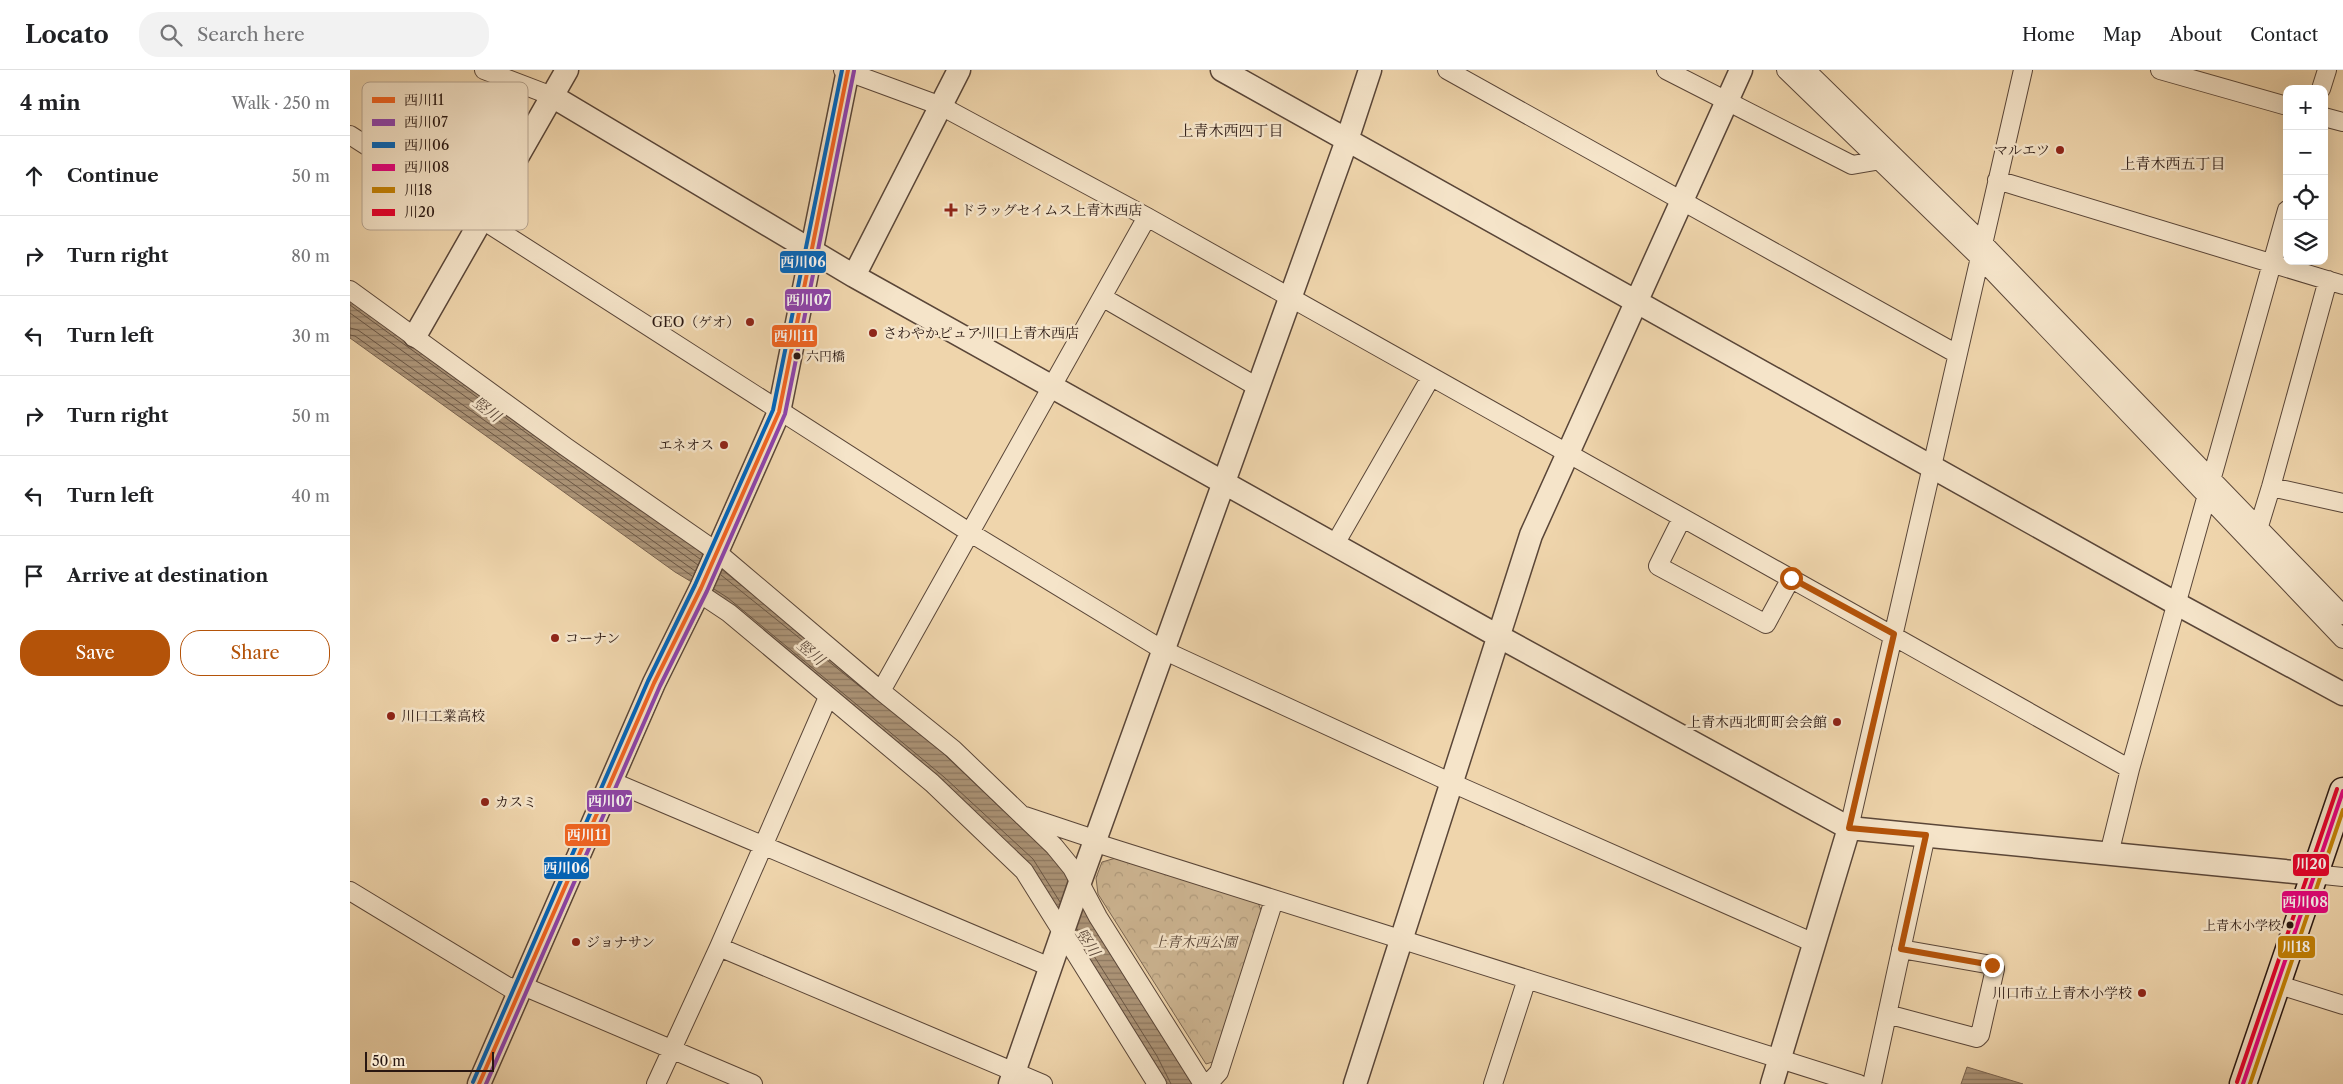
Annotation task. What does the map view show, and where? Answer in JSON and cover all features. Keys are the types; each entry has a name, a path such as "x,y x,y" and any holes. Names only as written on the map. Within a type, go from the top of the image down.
{"main road":[{"path":"2243,1084 2343,792"}],"street":[{"path":"484,70 515,82"},
{"path":"528,137 567,70"},
{"path":"854,276 959,70"},
{"path":"1222,70 2177,604 2343,694"},
{"path":"1012,1078 1163,650 1259,388 1370,70"},
{"path":"1447,70 1957,354"},
{"path":"1666,70 1852,165 1887,159"},
{"path":"1355,1084 1530,536 1741,70"},
{"path":"1786,70 1887,159 1981,251 2253,532 2343,615"},
{"path":"1806,70 1887,159"},
{"path":"1772,1084 1849,828 2023,70"},
{"path":"2160,70 2283,105"},
{"path":"2322,85 2327,70"},
{"path":"479,1084 654,683 716,556 779,412 846,71 941,106 1147,217 1567,455 1894,634 2130,769"},
{"path":"528,87 552,96 854,276 1498,636 1849,828 2343,877"},
{"path":"2328,118 2343,122"},
{"path":"350,135 362,143"},
{"path":"1998,180 2336,282 2270,487 2253,532"},
{"path":"881,691 1147,217"},
{"path":"2109,854 2130,769 2284,220"},
{"path":"416,336 474,230"},
{"path":"497,230 969,532 1163,650 1452,783 1814,943"},
{"path":"350,290 416,336 716,556 953,749 1054,846 1072,868 1079,885 1203,1084"},
{"path":"1102,297 1259,388"},
{"path":"1335,544 1431,377"},
{"path":"2270,487 2343,503"},
{"path":"1682,518 1658,566 1766,624 1791,578"},
{"path":"2253,532 2343,639"},
{"path":"700,590 932,783 1024,871 1157,1084"},
{"path":"656,1084 720,947 828,697"},
{"path":"611,781 1050,967"},
{"path":"1023,816 1274,900 1859,1084"},
{"path":"1872,1084 1926,835"},
{"path":"350,891 510,988 523,986 753,1084"},
{"path":"1208,1084 1219,1072 1274,900"},
{"path":"720,947 1012,1078 1043,1084"},
{"path":"1887,1014 1977,1038 1980,1034 1995,970 1992,965 1901,949"},
{"path":"1494,1084 1527,979"},
{"path":"2276,984 2343,1005"}],"green space":[{"name":"上青木西公園","path":"1116,858 1258,903 1263,914 1219,1060 1206,1064 1098,894 1096,878 1102,862"}],"water":[{"name":"竪川","path":"350,299 685,540 946,750 1050,847 1198,1084 1168,1084 1029,863 941,781 725,602 675,572 350,338"},
{"path":"1967,1067 2023,1084 1961,1084"}],"transit line":[{"name":"西川06","path":"473,1082 648,681 695,585 773,410 842,70"},
{"name":"西川11","path":"479,1084 654,683 701,588 779,412 848,70"},
{"name":"西川07","path":"486,1084 660,686 707,591 785,414 854,71"},
{"name":"川20","path":"2237,1082 2337,789"},
{"name":"西川08","path":"2243,1084 2343,791"},
{"name":"川18","path":"2250,1084 2343,810"}],"place":[{"name":"マルエツ","path":"2060,150"},
{"name":"ドラッグセイムス上青木西店","path":"951,210"},
{"name":"GEO（ゲオ）","path":"750,322"},
{"name":"さわやかピュア川口上青木西店","path":"873,333"},
{"name":"六円橋","path":"797,356"},
{"name":"エネオス","path":"724,445"},
{"name":"コーナン","path":"555,638"},
{"name":"川口工業高校","path":"391,716"},
{"name":"上青木西北町町会会館","path":"1837,722"},
{"name":"カスミ","path":"485,802"},
{"name":"上青木小学校","path":"2290,925"},
{"name":"ジョナサン","path":"576,942"},
{"name":"川口市立上青木小学校","path":"2142,993"}],"district":[{"name":"上青木西四丁目","path":"1231,130"},
{"name":"上青木西五丁目","path":"2173,163"}],"route":[{"path":"1791,578 1894,634 1849,828 1926,835 1901,949 1992,965"}]}
